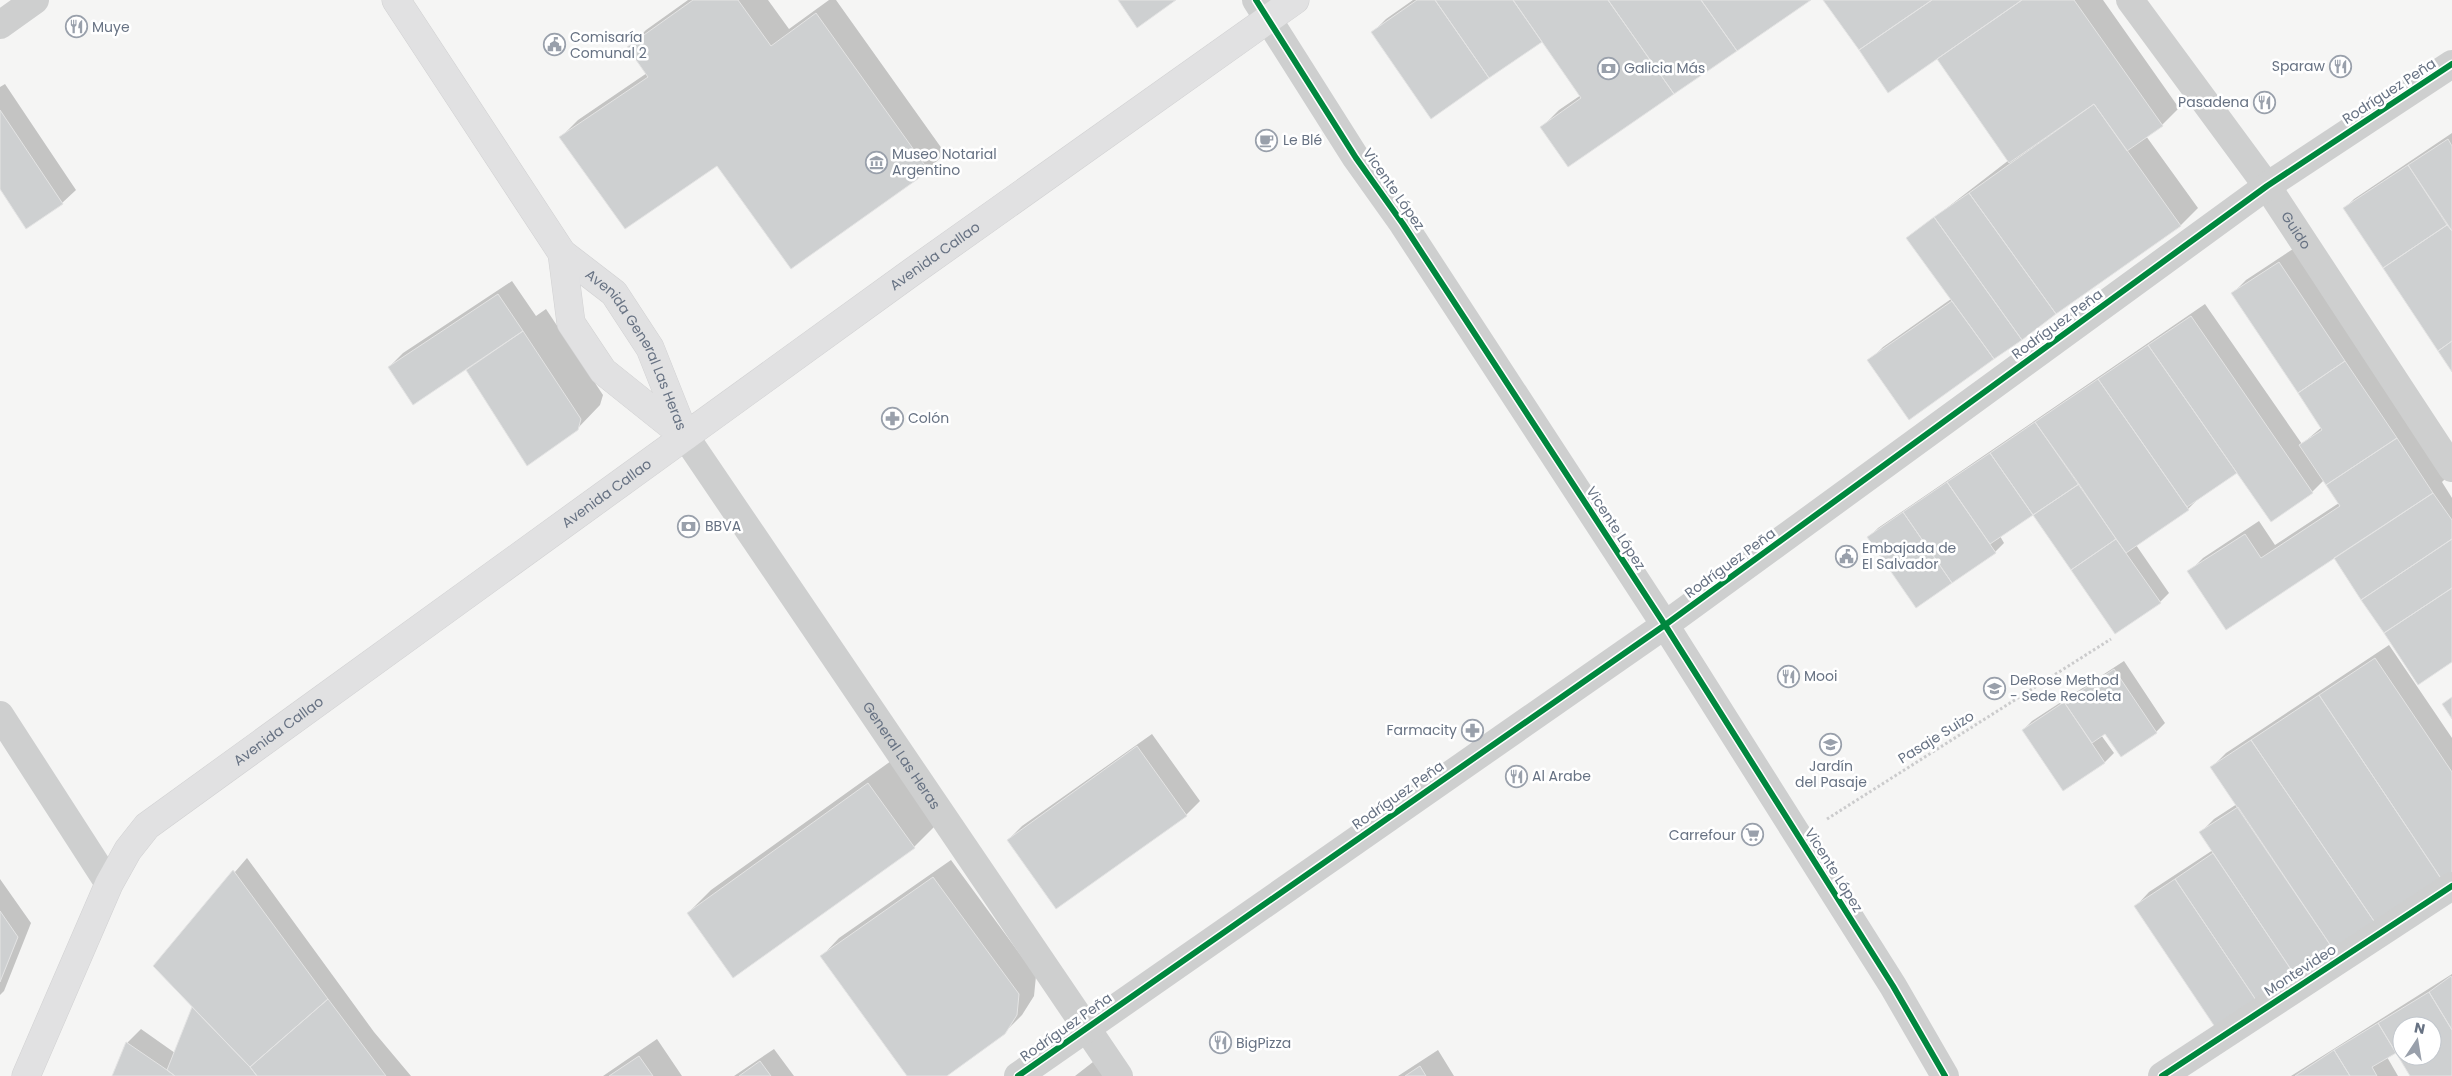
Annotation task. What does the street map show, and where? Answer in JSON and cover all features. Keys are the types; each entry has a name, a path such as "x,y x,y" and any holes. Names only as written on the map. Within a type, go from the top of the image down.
{"main road":[{"name":"Avenida General Las Heras","path":"396,0 562,253 614,293 650,348 685,436"},
{"name":"Avenida Callao","path":"26,1076 109,884 128,850 147,826 685,436 1262,10 1295,0"},
{"name":"Avenida General Las Heras","path":"562,253 571,323 603,371 685,436"}],"street":[{"path":"0,24 35,0"},
{"name":"Guido","path":"2130,0 2267,186 2452,468"},
{"name":"Vicente López","path":"1262,10 1356,158 1403,224 1665,625 1893,986 1945,1076"},
{"name":"Rodríguez Peña","path":"1018,1076 1665,625 2267,186 2452,64"},
{"name":"General Las Heras","path":"685,436 1119,1076"},
{"path":"0,715 109,884"},
{"name":"Montevideo","path":"2162,1076 2452,886"}],"building":[{"path":"693,0 738,0 771,46 816,13 929,171 791,269 717,166 625,229 559,137 648,77 627,47"},
{"path":"1118,0 1176,0 1137,28"},
{"path":"1417,0 1435,0 1489,78 1431,119 1371,32"},
{"path":"1435,0 1513,0 1542,42 1489,78"},
{"name":"Galicia Más","path":"1513,0 1608,0 1674,94 1568,167 1540,127 1581,98"},
{"path":"1608,0 1701,0 1737,51 1674,94"},
{"path":"1701,0 1811,0 1737,51"},
{"path":"1823,0 1932,0 1859,50"},
{"path":"1932,0 2022,0 1888,93 1859,50"},
{"path":"2022,0 2074,0 2163,126 2127,151 2094,104 2009,163 1937,59"},
{"path":"2094,104 2181,226 2056,314 1969,193"},
{"path":"0,110 63,204 26,229 0,189"},
{"path":"2448,139 2452,146 2452,231 2408,165"},
{"path":"2408,165 2447,225 2383,268 2343,208"},
{"path":"1969,193 2056,314 2022,340 1934,217"},
{"path":"1934,217 2022,340 1994,359 1906,238"},
{"path":"2447,225 2452,231 2452,341 2438,351 2383,268"},
{"path":"2279,262 2345,361 2298,393 2231,293"},
{"path":"498,294 523,331 413,405 388,367"},
{"path":"1952,301 1994,359 1909,420 1867,360"},
{"path":"2191,316 2313,493 2271,522 2148,345"},
{"path":"523,331 581,419 578,430 527,466 466,370"},
{"path":"2452,341 2452,372 2438,351"},
{"path":"2148,345 2237,473 2187,507 2098,379"},
{"path":"2345,361 2397,438 2326,485 2299,445 2322,430 2298,393"},
{"path":"2098,379 2189,510 2126,553 2035,422"},
{"path":"2035,422 2079,484 2033,515 1990,453"},
{"path":"2397,438 2433,493 2226,630 2187,571 2245,534 2261,558 2340,506 2326,485"},
{"path":"1990,453 2033,515 1990,544 1947,482"},
{"path":"1947,482 1996,553 1952,583 1903,512"},
{"path":"2079,484 2116,539 2071,570 2033,515"},
{"path":"2433,493 2452,520 2452,539 2361,600 2334,558"},
{"path":"1903,512 1952,583 1916,608 1867,537"},
{"path":"2116,539 2161,603 2115,634 2071,570"},
{"path":"2452,539 2452,588 2384,633 2361,600"},
{"path":"2452,588 2452,662 2418,685 2384,633"},
{"path":"2375,658 2452,772 2452,878 2444,883 2319,695"},
{"path":"2114,669 2157,733 2121,757 2105,734 2092,743 2064,702"},
{"path":"2319,695 2444,883 2378,927 2251,740"},
{"path":"2452,697 2452,719 2442,704"},
{"path":"2064,702 2105,763 2063,791 2022,730"},
{"path":"2251,740 2378,927 2337,955 2210,767"},
{"path":"1137,746 1187,816 1056,909 1007,840"},
{"path":"868,783 915,848 733,978 687,913"},
{"path":"2238,807 2337,955 2298,980 2199,832"},
{"path":"2213,853 2298,980 2260,1006 2175,879"},
{"path":"233,870 328,999 250,1067 153,966"},
{"path":"933,877 1019,994 1017,1015 1005,1034 947,1076 907,1076 820,956"},
{"path":"2175,879 2260,1006 2219,1033 2134,906"},
{"path":"0,911 18,937 0,982"},
{"path":"2451,976 2452,978 2452,1030 2429,992"},
{"path":"2429,992 2452,1030 2452,1076 2410,1076 2404,1066 2442,1066 2442,1016 2392,1016 2392,1046 2378,1023"},
{"path":"328,999 386,1076 257,1076 250,1067"},
{"path":"192,1007 257,1076 175,1076 167,1070"},
{"path":"2378,1023 2392,1046 2392,1055 2372,1067 2377,1076 2350,1076 2334,1050"},
{"path":"126,1042 167,1070 175,1076 112,1076"},
{"path":"2334,1050 2350,1076 2295,1076"},
{"path":"639,1056 653,1076 609,1076"},
{"path":"760,1061 771,1076 739,1076"},
{"path":"1420,1066 1426,1076 1405,1076"}],"cycle path":[{"path":"1256,0 1356,158 1403,224 1665,625 1893,986 1945,1076"},
{"path":"1018,1076 1665,625 2267,186 2452,64"},
{"path":"2162,1076 2452,886"}],"place":[{"name":"Muye","path":"76,27"},
{"name":"Comisaría Comunal 2","path":"554,45"},
{"name":"Sparaw","path":"2341,66"},
{"name":"Galicia Más","path":"1608,68"},
{"name":"Pasadena","path":"2265,102"},
{"name":"Le Blé","path":"1267,140"},
{"name":"Museo Notarial Argentino","path":"876,162"},
{"name":"Colón","path":"892,418"},
{"name":"BBVA","path":"689,526"},
{"name":"Embajada de El Salvador","path":"1846,556"},
{"name":"Mooi","path":"1788,676"},
{"name":"DeRose Method - Sede Recoleta","path":"1994,688"},
{"name":"Farmacity","path":"1473,730"},
{"name":"Jardín del Pasaje","path":"1831,744"},
{"name":"Al Arabe","path":"1516,776"},
{"name":"Carrefour","path":"1752,835"},
{"name":"BigPizza","path":"1220,1043"}]}
